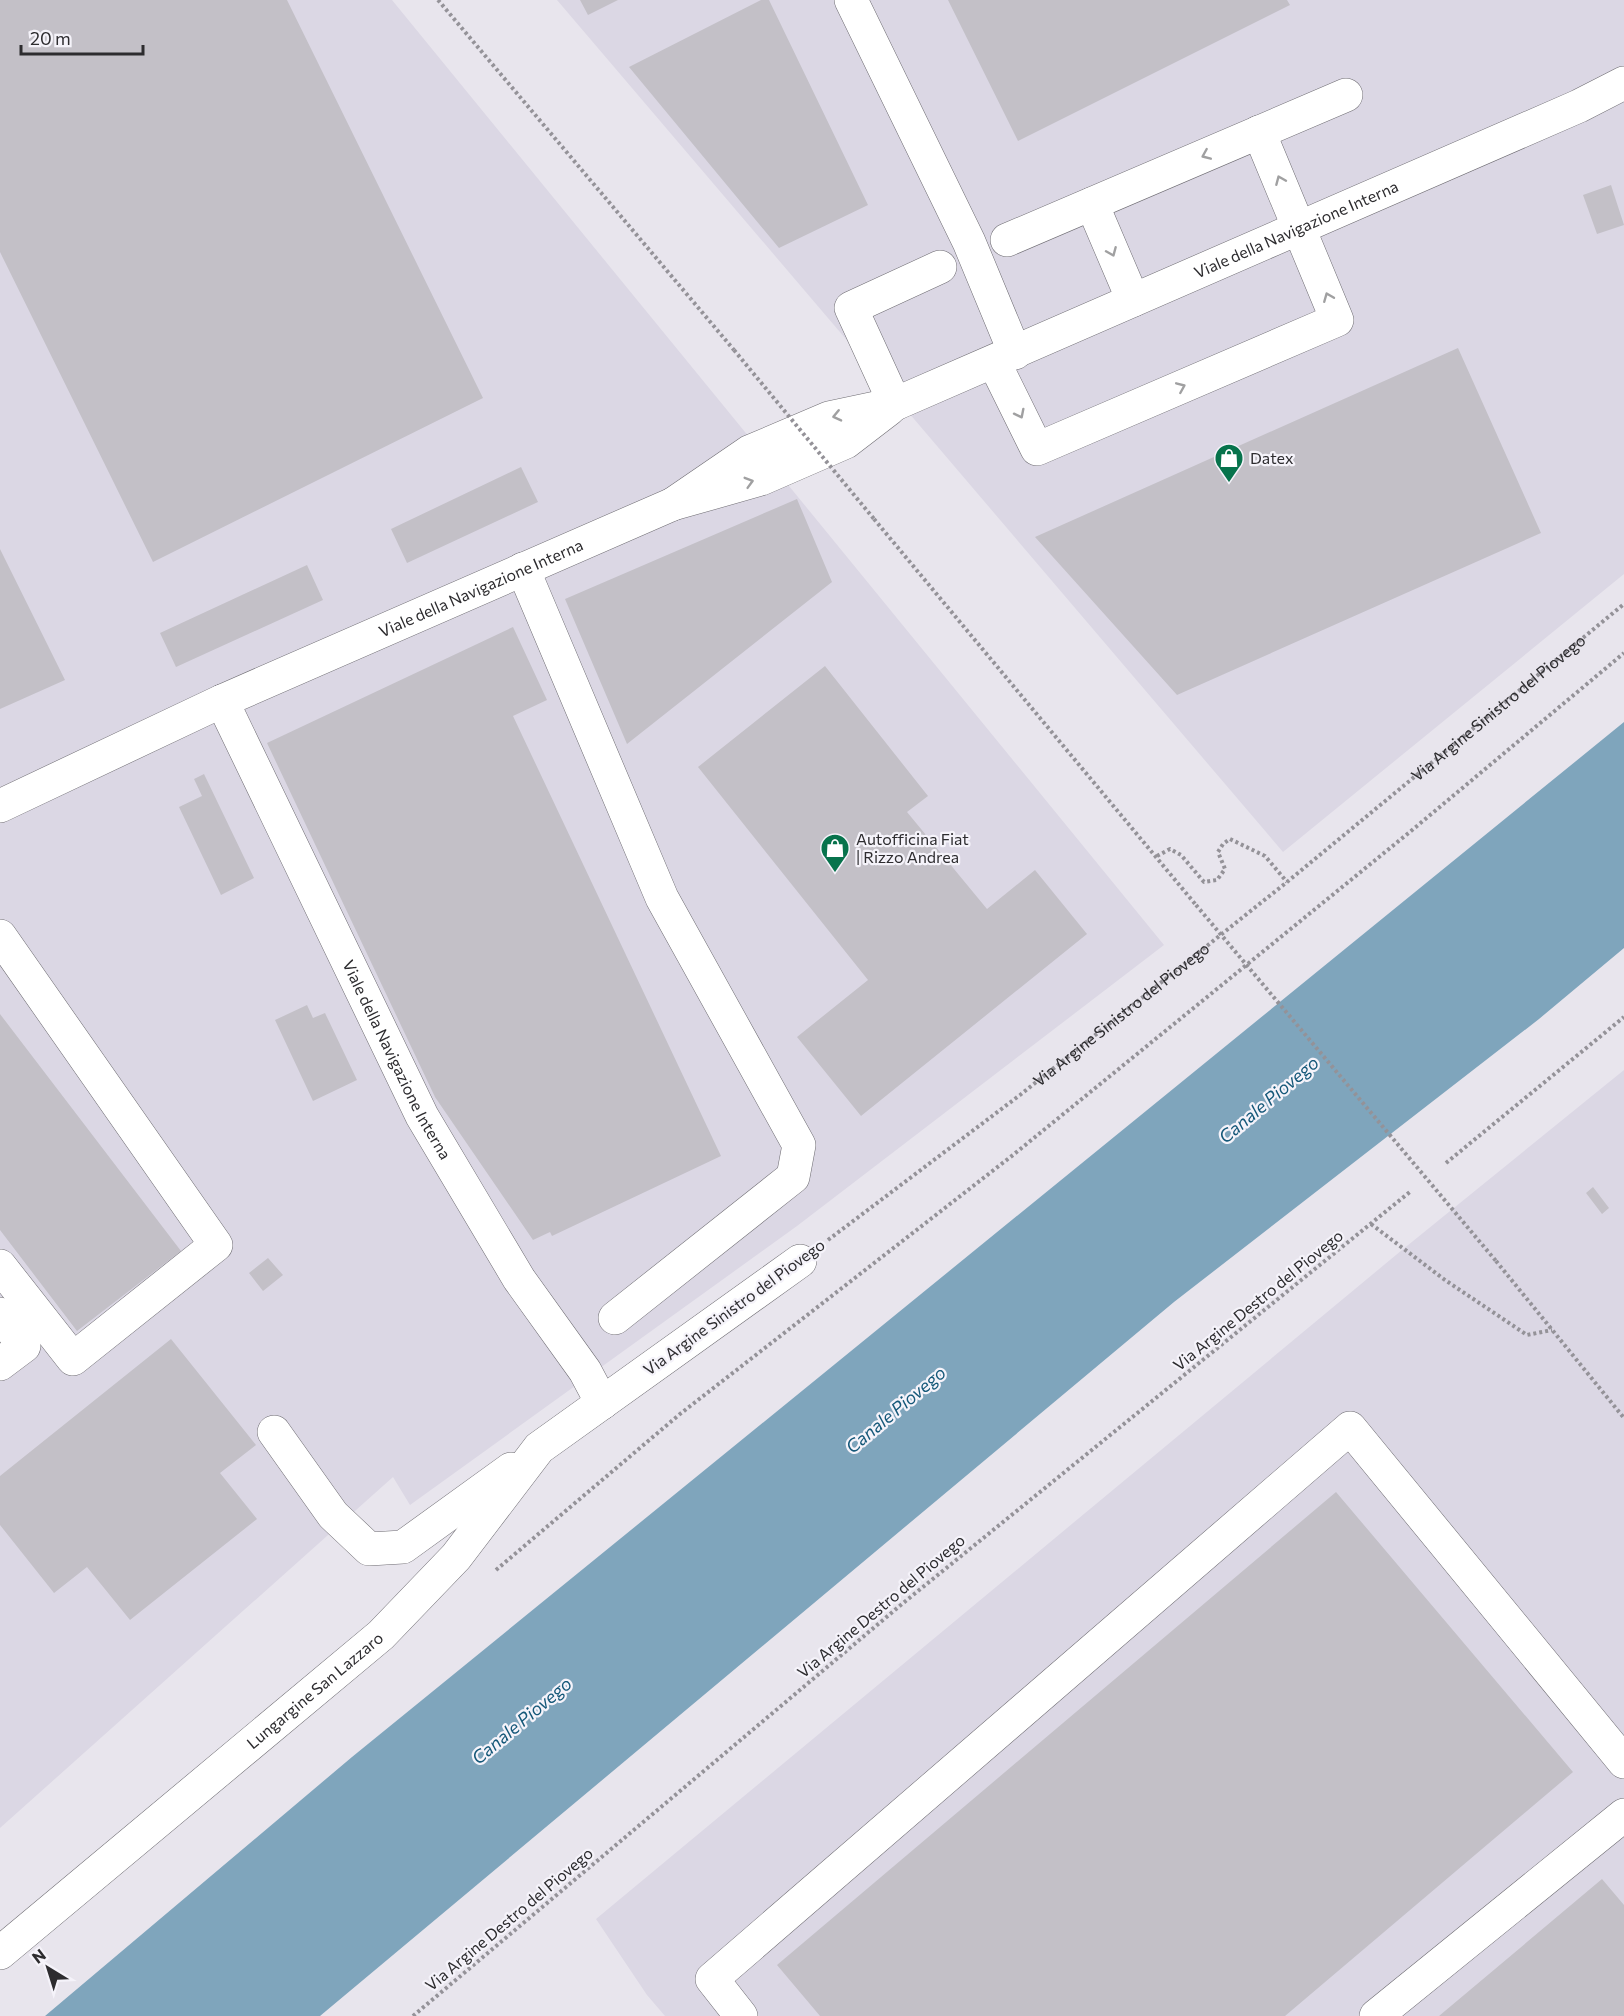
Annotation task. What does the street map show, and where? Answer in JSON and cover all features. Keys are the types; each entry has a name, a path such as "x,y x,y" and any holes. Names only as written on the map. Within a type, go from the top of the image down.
{"street":[{"path":"851,0 969,242 1004,358 1037,448 1337,320 1259,132"},
{"name":"Viale della Navigazione Interna","path":"0,806 222,701 673,504 749,452 829,418 895,404 1579,106 1624,83"},
{"path":"1007,240 1346,95"},
{"path":"1092,204 1133,300"},
{"path":"895,404 850,308 940,267"},
{"path":"523,569 662,898 799,1145 793,1177 615,1318"},
{"name":"Viale della Navigazione Interna","path":"222,701 423,1116 519,1279 585,1371 602,1402"},
{"path":"0,936 216,1245 73,1359 0,1266"},
{"name":"Via Argine Sinistro del Piovego","path":"602,1402 800,1261"},
{"path":"0,1314 24,1346 0,1365"},
{"name":"Lungargine San Lazzaro","path":"0,1953 381,1635 456,1557 539,1448 602,1402"},
{"path":"741,2016 712,1980 1350,1428 1624,1762"},
{"path":"274,1432 333,1515 369,1549 403,1547 539,1448"},
{"path":"1376,2016 1624,1815"}],"path":[{"path":"438,0 1496,1261 1624,1418"},
{"name":"Via Argine Sinistro del Piovego","path":"800,1261 1020,1095 1287,882 1624,604"},
{"path":"494,1572 681,1414 1032,1140 1412,831 1624,653"},
{"path":"1157,856 1170,849 1181,855 1204,882 1217,880 1225,869 1218,852 1230,839 1265,856 1287,882"},
{"path":"1446,1163 1624,1017"},
{"name":"Via Argine Destro del Piovego","path":"413,2016 902,1604 1411,1191"},
{"path":"1371,1224 1445,1280 1527,1335 1552,1330"}],"shaded area":[{"path":"0,0 392,0 1164,945 797,1226 410,1505 393,1477 0,1828"},
{"path":"557,0 1624,0 1624,574 1283,852"},
{"path":"1624,1070 1624,2016 665,2016 647,1995 596,1919 1402,1250"}],"water":[{"name":"Canale Piovego","path":"1624,722 1624,948 1539,1019 1174,1302 320,2016 45,2016 352,1757"}],"building":[{"path":"0,0 287,0 483,398 153,562 0,252"},
{"path":"580,0 618,0 588,15"},
{"path":"761,0 769,0 868,205 779,248 629,67"},
{"path":"948,0 1287,0 1290,5 1018,141"},
{"path":"1611,185 1624,225 1597,234 1583,195"},
{"path":"1458,348 1541,533 1177,695 1035,537"},
{"path":"521,467 538,502 407,563 391,529"},
{"path":"797,499 832,582 627,744 565,599"},
{"path":"0,549 65,680 0,709"},
{"path":"307,565 323,600 176,667 160,633"},
{"path":"513,627 547,700 513,716 721,1156 552,1236 550,1232 533,1240 435,1097 267,743"},
{"path":"825,666 928,796 907,812 987,909 1035,870 1087,934 861,1116 797,1037 868,980 698,767"},
{"path":"204,774 254,878 221,895 179,807 202,796 194,779"},
{"path":"307,1005 313,1018 325,1013 357,1080 313,1101 275,1020"},
{"path":"0,1014 181,1251 77,1331 0,1230"},
{"path":"1593,1187 1609,1208 1602,1214 1586,1193"},
{"path":"268,1258 283,1275 263,1291 249,1273"},
{"path":"171,1339 256,1445 220,1473 257,1519 130,1620 87,1567 54,1593 0,1525 0,1476"},
{"path":"1336,1492 1573,1772 1285,2016 820,2016 777,1965"},
{"path":"1602,1879 1624,1905 1624,2016 1439,2016"}],"place":[{"name":"Datex","path":"1229,484"},
{"name":"Autofficina Fiat | Rizzo Andrea","path":"835,874"}]}
